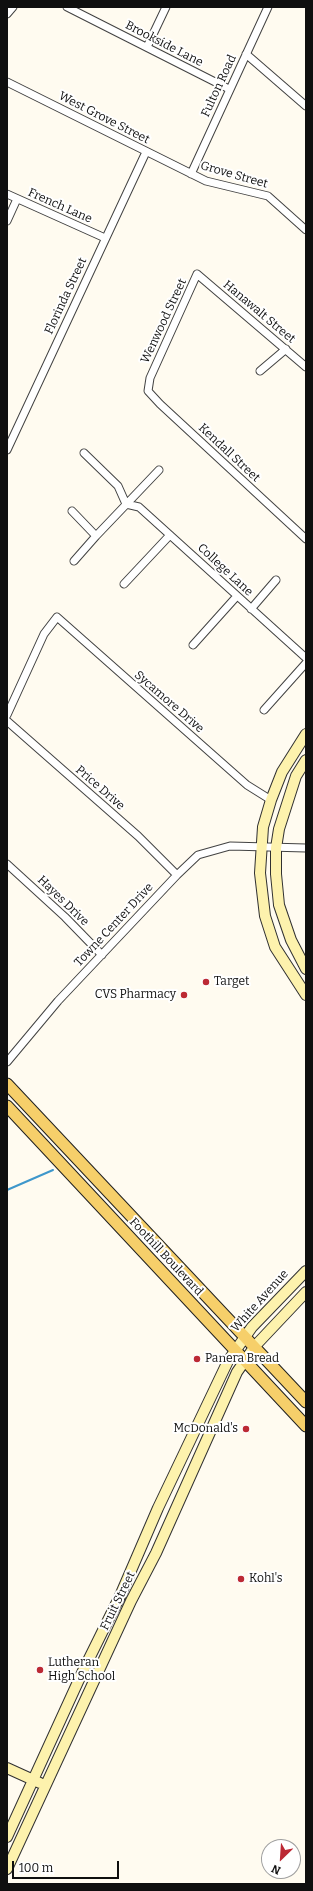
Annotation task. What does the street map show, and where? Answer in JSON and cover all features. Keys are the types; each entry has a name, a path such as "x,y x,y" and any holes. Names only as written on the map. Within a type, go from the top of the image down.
{"main road":[{"path":"306,734 282,772 270,800 263,827 260,873 265,916 275,946 306,995"},
{"path":"306,760 296,776 285,806 276,848 277,895 279,905 291,940 306,969"},
{"name":"Foothill Boulevard","path":"7,1084 255,1346 306,1402"},
{"name":"Foothill Boulevard","path":"7,1106 306,1426"},
{"name":"White Avenue","path":"235,1350 245,1336 306,1271"},
{"path":"255,1346 306,1292"},
{"name":"Fruit Street","path":"7,1869 131,1601 159,1546 237,1372 255,1346"},
{"name":"Fruit Street","path":"7,1837 82,1673 120,1596 161,1502 228,1361 235,1350"},
{"path":"7,1768 45,1786"}],"street":[{"path":"7,14 13,7"},
{"name":"Brookside Lane","path":"67,7 229,89"},
{"path":"147,47 166,7"},
{"name":"Fulton Road","path":"191,174 268,7"},
{"path":"246,54 306,106"},
{"name":"West Grove Street","path":"7,82 191,174"},
{"name":"Florinda Street","path":"7,450 146,152"},
{"name":"Grove Street","path":"191,174 206,181 268,196 306,230"},
{"name":"French Lane","path":"7,194 105,238"},
{"path":"7,220 17,199"},
{"name":"Hanawalt Street","path":"197,274 306,367"},
{"name":"Wenwood Street","path":"150,378 197,274"},
{"path":"260,371 286,349"},
{"name":"Kendall Street","path":"150,378 148,391 160,404 306,539"},
{"path":"84,453 118,486 126,504"},
{"path":"74,561 159,470"},
{"name":"College Lane","path":"126,504 139,508 306,658"},
{"path":"72,511 96,536"},
{"path":"124,584 170,535"},
{"path":"251,609 276,580"},
{"path":"193,645 237,596"},
{"name":"Sycamore Drive","path":"7,715 44,634 57,617 247,785 270,800"},
{"path":"264,710 306,663"},
{"name":"Price Drive","path":"7,720 138,836 177,875"},
{"name":"Towne Center Drive","path":"7,1062 49,1011 177,875 198,855 230,846 306,848"},
{"name":"Hayes Drive","path":"7,864 65,917 102,955"}],"waterway":[{"path":"7,1190 53,1170"}],"place":[{"name":"Target","path":"206,982"},
{"name":"CVS Pharmacy","path":"184,995"},
{"name":"Panera Bread","path":"197,1359"},
{"name":"McDonald's","path":"246,1429"},
{"name":"Kohl's","path":"241,1579"},
{"name":"Lutheran High School","path":"40,1670"}]}
